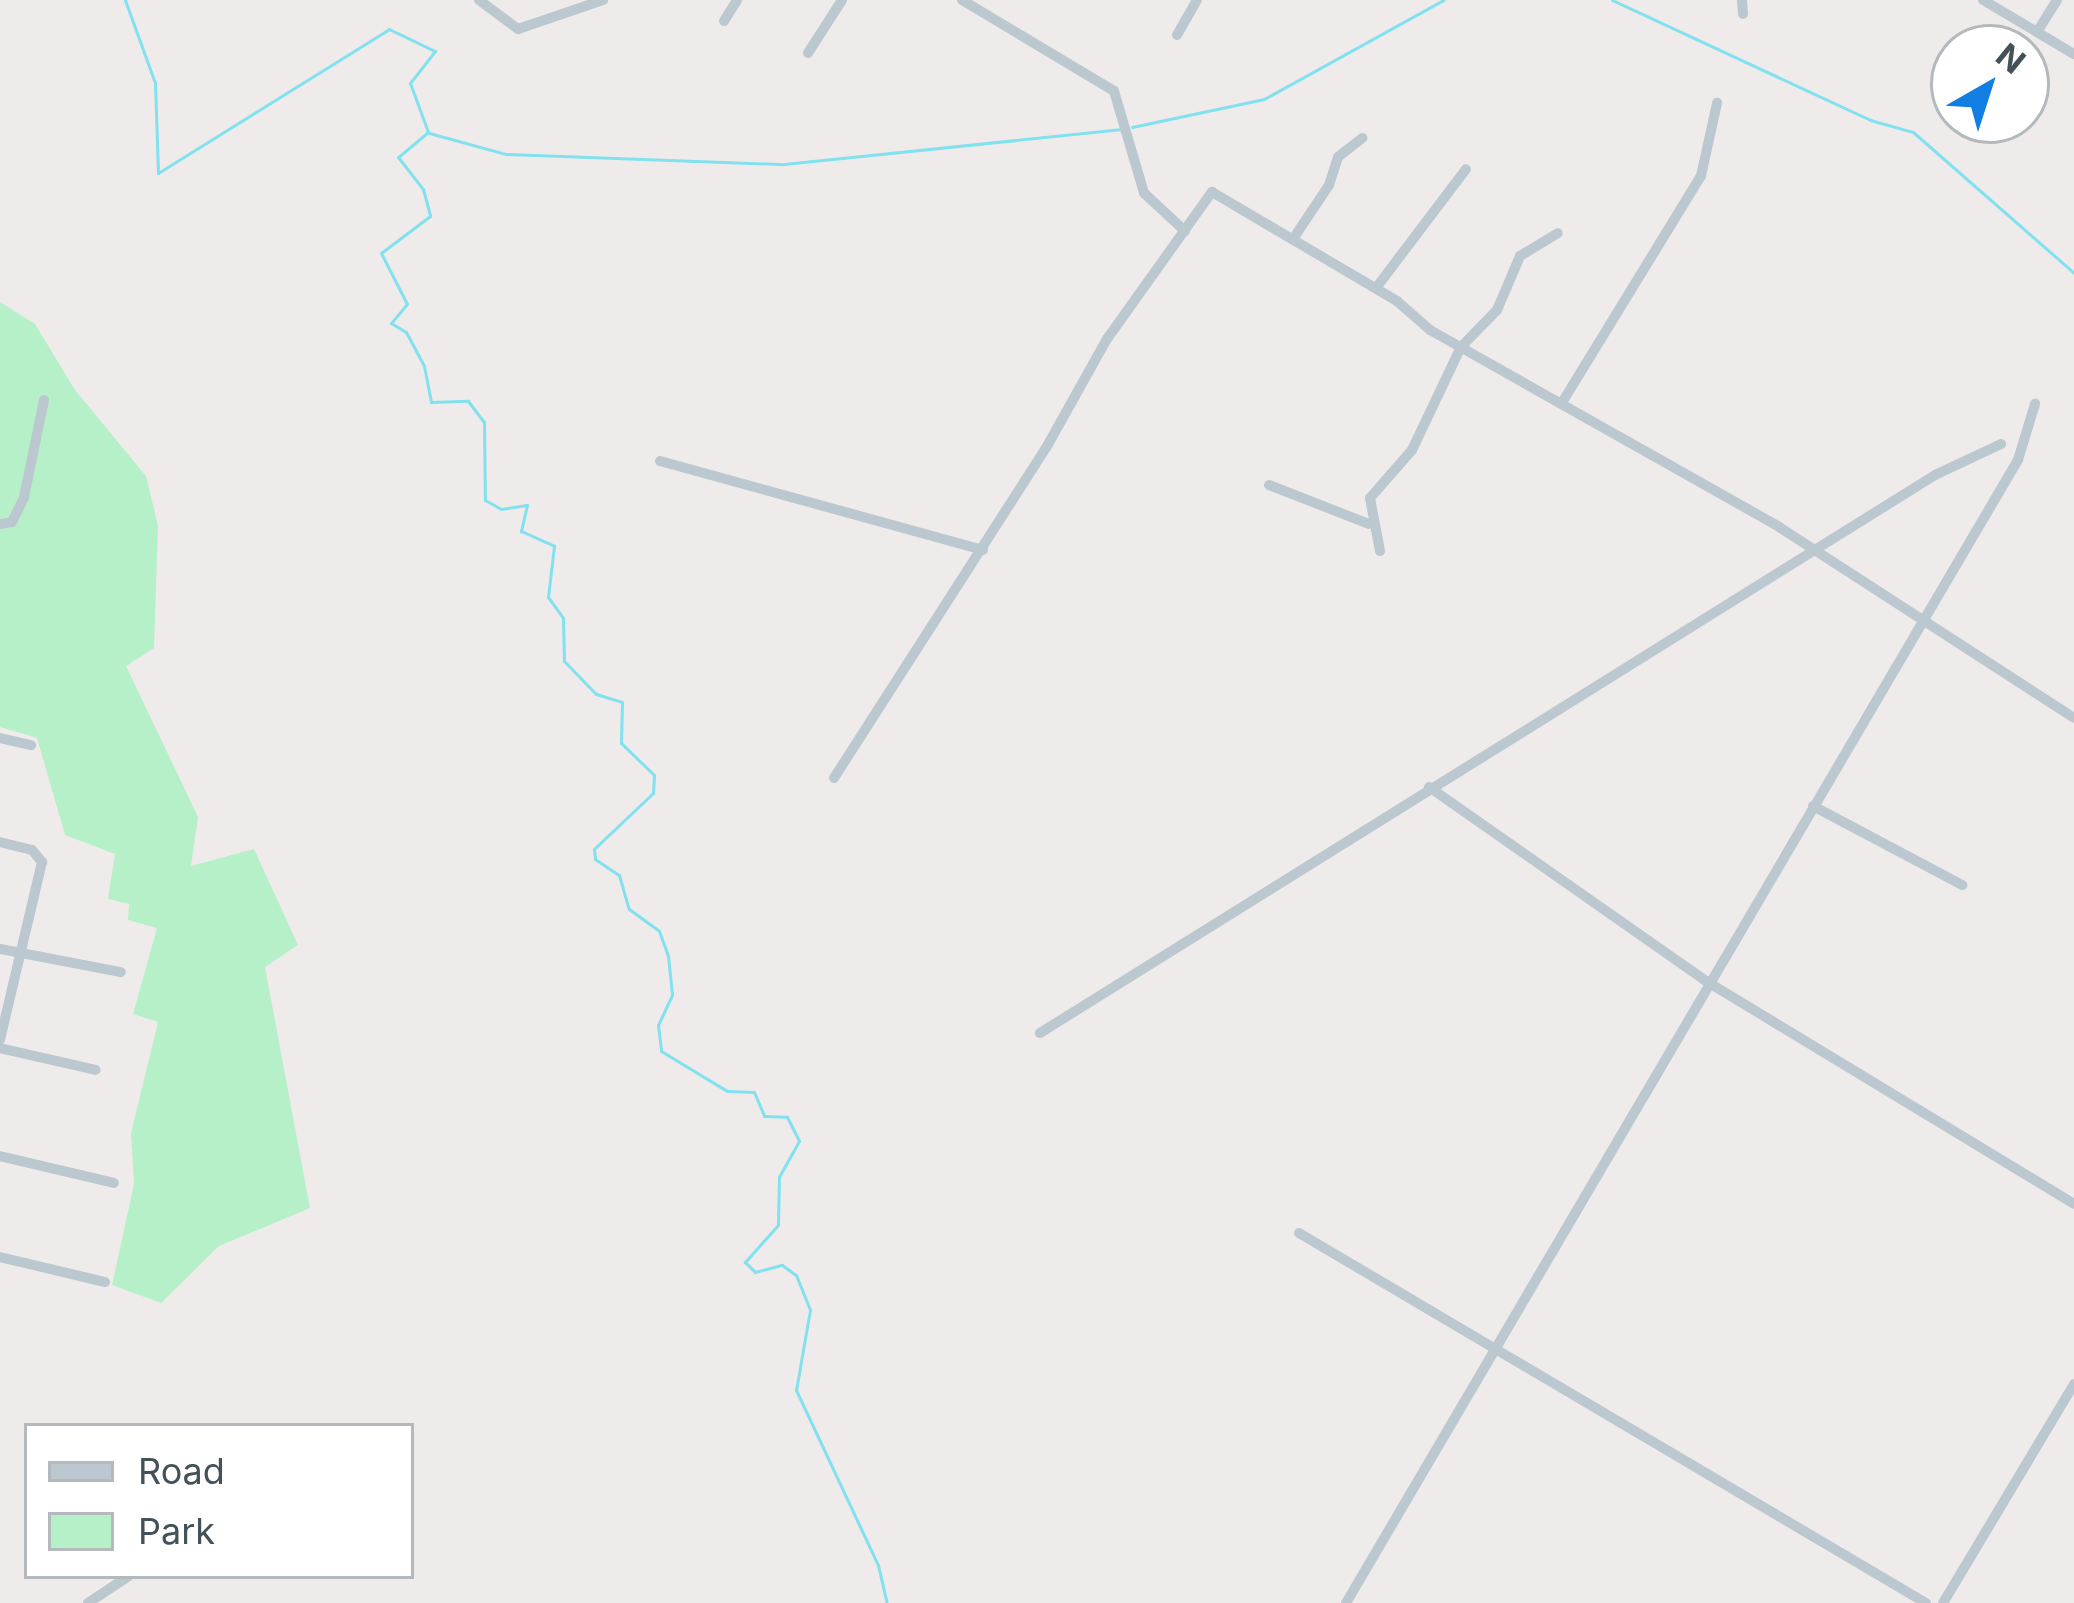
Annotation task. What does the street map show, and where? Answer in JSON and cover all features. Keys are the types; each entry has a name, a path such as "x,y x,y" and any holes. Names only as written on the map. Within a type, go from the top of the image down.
{"street":[{"path":"479,0 518,29 603,0"},
{"path":"724,21 737,0"},
{"path":"808,53 842,0"},
{"path":"963,0 1114,91 1144,193 1184,230"},
{"path":"1177,34 1197,0"},
{"path":"1982,0 2023,24"},
{"path":"1563,401 1701,176 1719,123 1717,103"},
{"path":"1293,239 1330,184 1338,157 1362,138"},
{"path":"1376,288 1466,169"},
{"path":"834,778 982,550 1107,339 1212,192 1376,288 1461,347 1563,401 1816,552 2074,718"},
{"path":"1380,550 1369,524 1370,498 1412,450 1461,347 1497,310 1520,256 1558,233"},
{"path":"0,524 12,522 24,497 44,400"},
{"path":"1346,1603 1706,981 2018,460 2035,404"},
{"path":"1040,1033 1935,475 2001,444"},
{"path":"660,461 982,550"},
{"path":"1269,485 1369,524"},
{"path":"0,738 32,745"},
{"path":"1430,787 1706,981 2074,1204"},
{"path":"1813,806 1962,885"},
{"path":"0,842 32,850 42,862 0,1044 96,1070"},
{"path":"0,949 121,972"},
{"path":"0,1156 114,1183"},
{"path":"1299,1233 1926,1603"},
{"path":"0,1257 105,1282"},
{"path":"1943,1603 2074,1384"},
{"path":"88,1603 124,1579"}],"green space":[{"path":"0,302 35,324 75,390 146,476 158,526 154,648 126,666 198,817 191,866 254,849 298,945 265,967 310,1208 219,1246 161,1303 112,1285 134,1184 131,1133 158,1022 133,1014 157,928 128,920 129,904 108,899 115,854 65,835 37,738 0,727"}],"waterway":[{"path":"125,0 155,83 158,173 389,29 435,51 410,83 428,132 398,157 423,189 430,216 381,253 407,304 391,323 406,332 424,366 431,402 468,401 484,422 485,500 501,509 527,505 521,531 554,546 548,597 563,618 564,661 596,694 622,702 621,743 654,775 653,793 594,849 595,859 619,875 629,909 659,931 668,956 672,995 658,1025 661,1051 727,1091 754,1092 764,1116 787,1117 799,1141 779,1177 778,1225 745,1262 755,1272 782,1265 796,1275 810,1310 796,1390 878,1565 887,1603"},
{"path":"1132,127 1264,99 1443,0"},
{"path":"1612,0 1870,120 1913,132 2074,273"},
{"path":"429,133 506,154 784,164 1122,129"}]}
